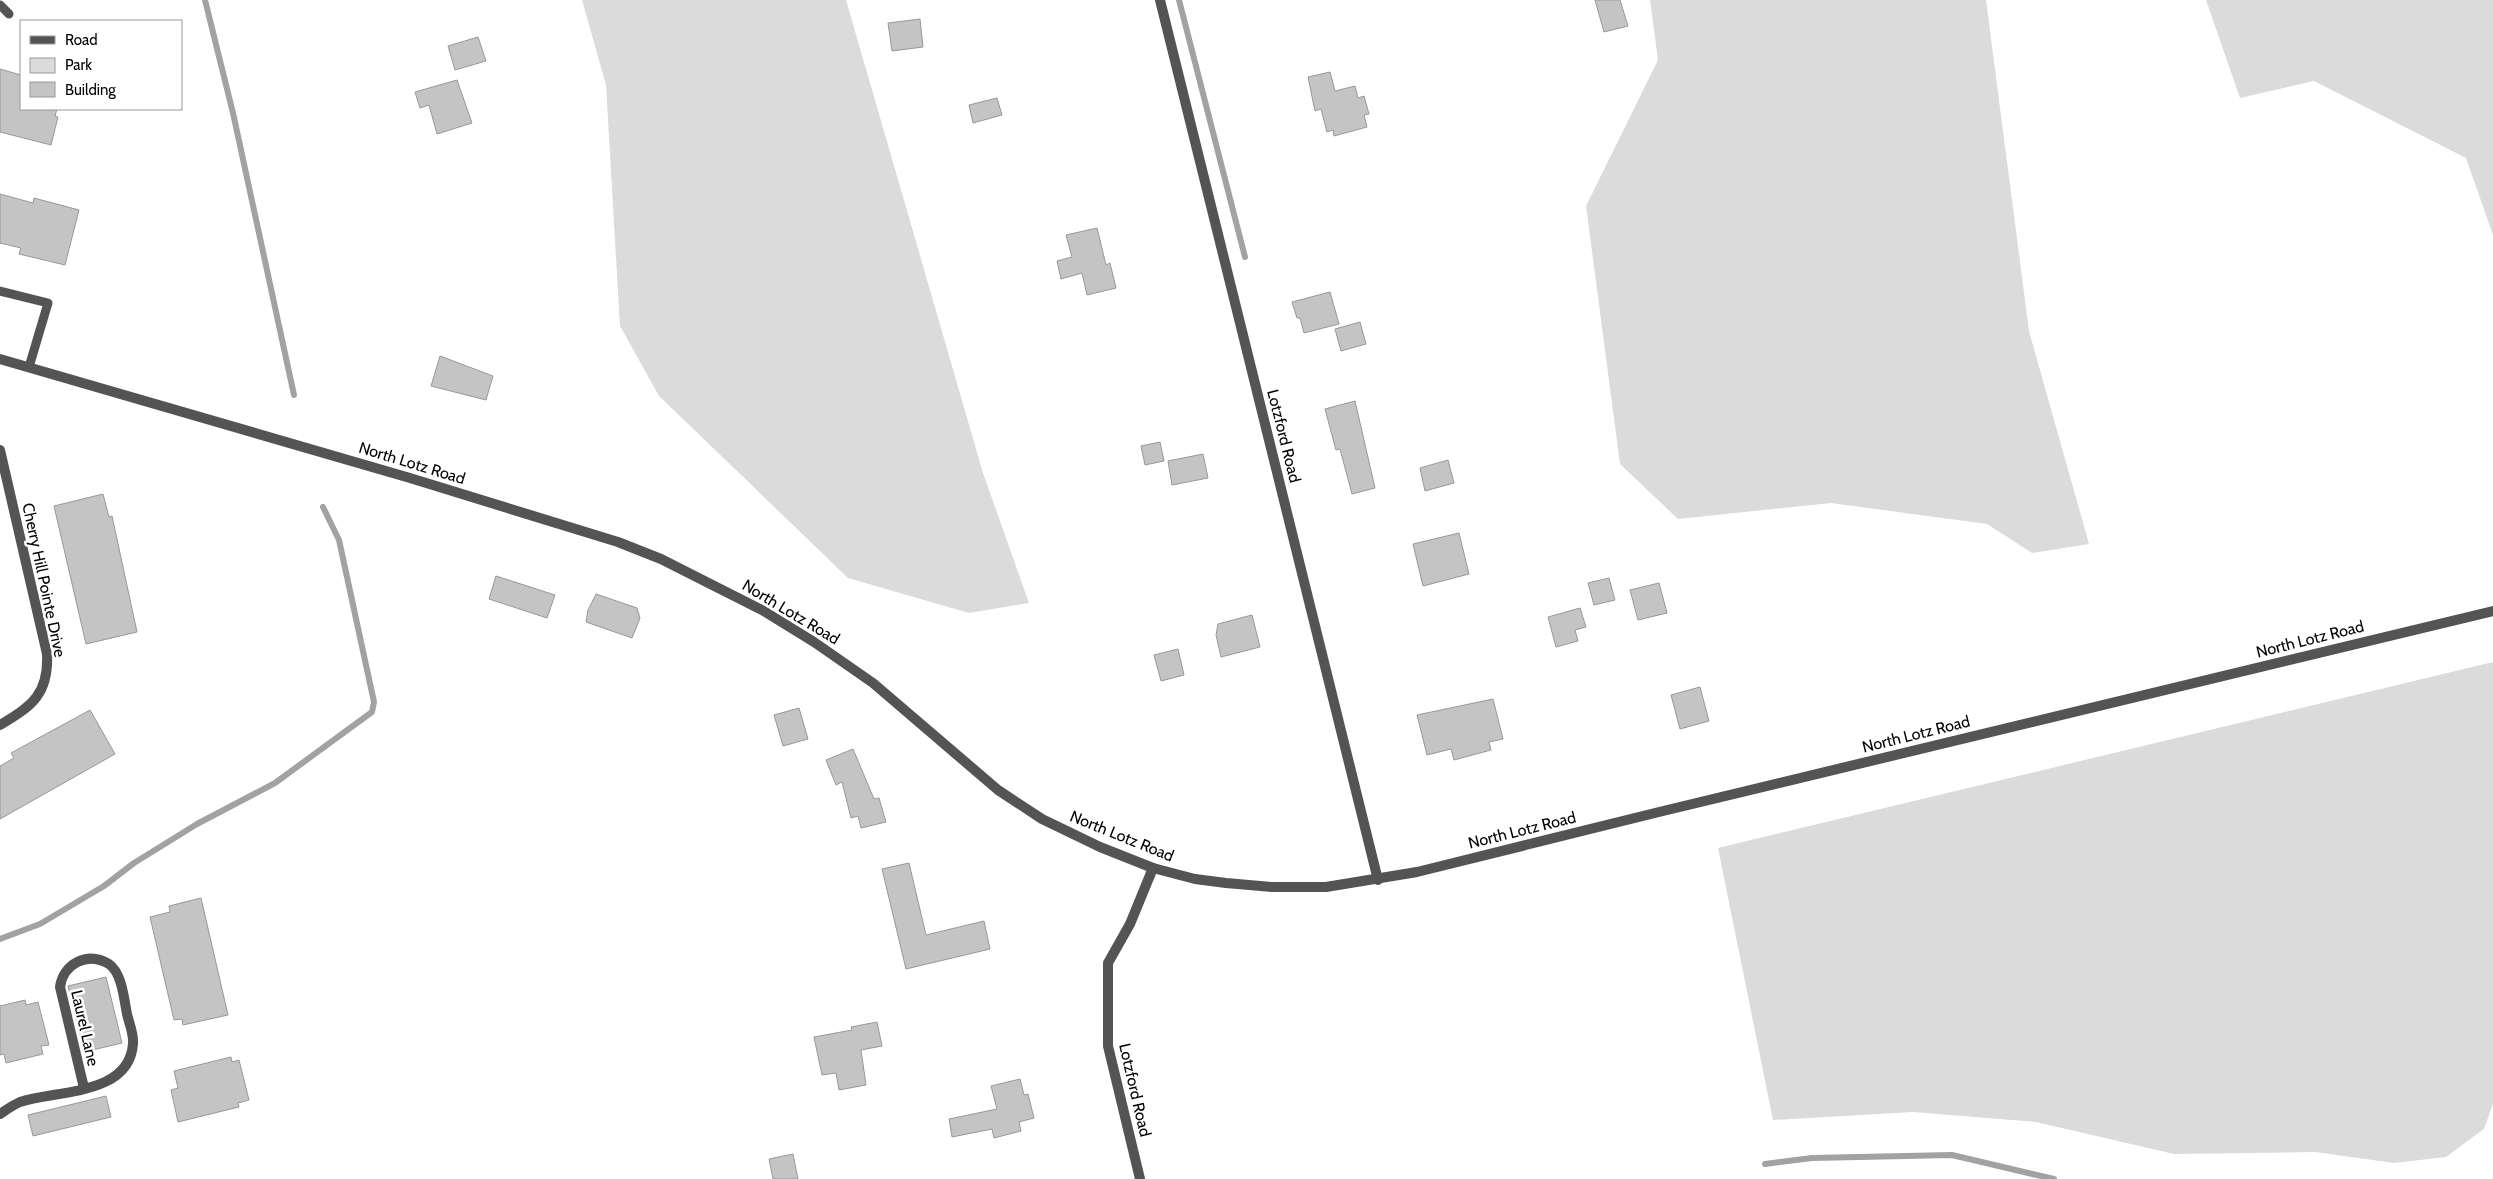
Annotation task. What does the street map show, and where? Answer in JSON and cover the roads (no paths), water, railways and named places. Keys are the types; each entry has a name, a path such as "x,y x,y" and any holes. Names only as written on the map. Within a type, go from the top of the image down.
{"street":[{"name":"Lotzford Road","path":"1160,0 1378,880"},
{"name":"North Lotz Road","path":"0,359 428,483 618,542 661,560 762,610 814,642 873,683 998,790 1020,806 1100,847 1153,868 1195,879 1272,887 1326,886 1378,880 2493,610"},
{"name":"Cherry Hill Pointe Drive","path":"0,450 48,654 48,670 40,694 34,702 0,725"},
{"name":"Lotzford Road","path":"1140,1179 1108,1046 1108,963 1130,924 1153,868"},
{"name":"Laurel Lane","path":"0,1114 18,1103 108,1083 118,1076 131,1055 133,1042 116,974 108,964 89,960 70,966 64,972 60,987 84,1088"}],"lane":[{"path":"0,5 9,14"},
{"path":"0,292 48,303 29,367"}],"waterway":[{"path":"205,0 233,113 294,395"},
{"path":"1179,0 1245,257"},
{"path":"0,939 40,924 104,886 134,863 197,824 275,783 372,712 374,702 339,540 323,507"},
{"path":"1765,1164 1812,1158 1952,1155 2054,1179"}]}
